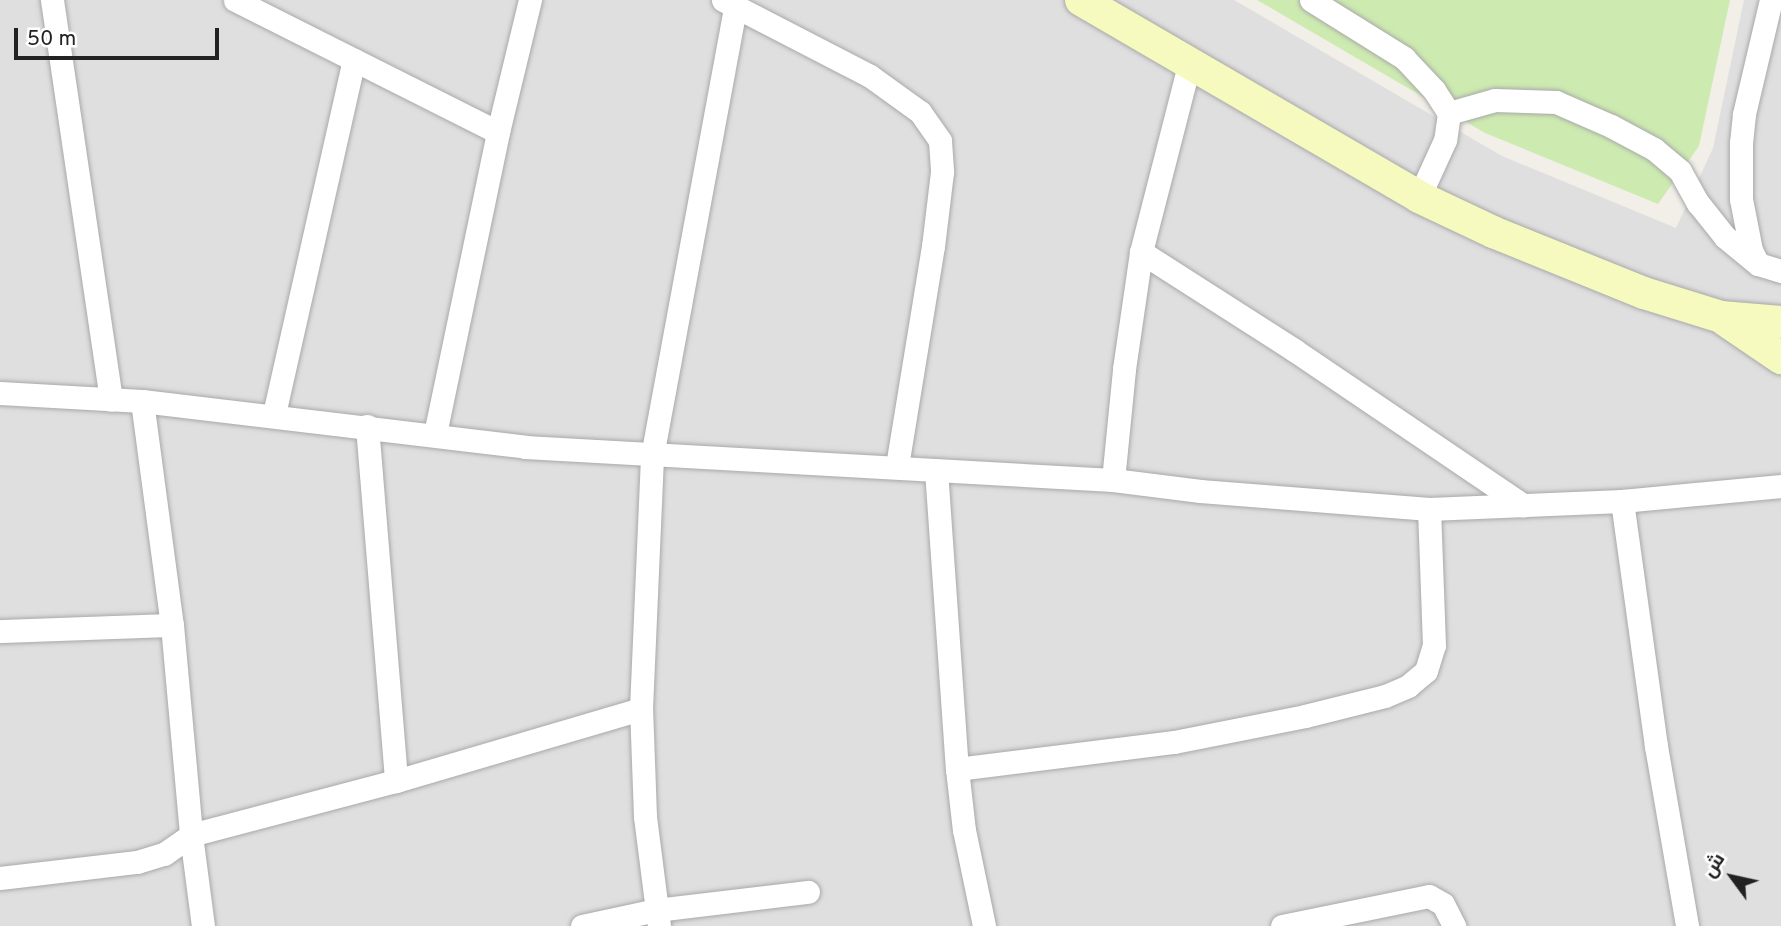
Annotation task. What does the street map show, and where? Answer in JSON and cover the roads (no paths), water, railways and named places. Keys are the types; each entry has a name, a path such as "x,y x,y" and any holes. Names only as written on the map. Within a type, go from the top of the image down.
{"main road":[{"path":"1081,0 1190,61 1419,197 1567,264 1721,317 1781,322"},
{"path":"1721,317 1781,358"}],"street":[{"path":"52,0 111,400"},
{"path":"235,0 498,132"},
{"path":"435,434 498,132 530,0"},
{"path":"1311,0 1405,58 1434,90 1449,113 1445,140 1419,197"},
{"path":"658,918 645,816 641,709 652,456 729,3 870,76 920,112 940,141 943,172 897,466"},
{"path":"1758,264 1751,250 1741,200 1740,166 1744,114 1773,9"},
{"path":"274,414 354,60"},
{"path":"1114,480 1124,369 1141,252 1190,61"},
{"path":"1449,113 1495,100 1556,102 1611,126 1654,149 1680,172 1698,203 1726,237 1758,264 1781,271"},
{"path":"1141,252 1294,349 1523,505"},
{"path":"0,393 142,401 274,414 525,447 1114,480 1200,491 1429,509 1622,501 1781,486"},
{"path":"142,401 172,625 191,835 203,926"},
{"path":"367,426 396,781"},
{"path":"936,470 957,769 968,854 984,926"},
{"path":"1622,501 1656,746 1687,926"},
{"path":"957,769 1174,742 1318,713 1384,696 1408,686 1426,671 1434,645 1429,509"},
{"path":"0,631 172,625"},
{"path":"0,878 137,862 164,854 191,835 396,781 641,709"},
{"path":"582,926 658,918 808,892"},
{"path":"1282,926 1429,895 1443,904 1454,926"}]}
